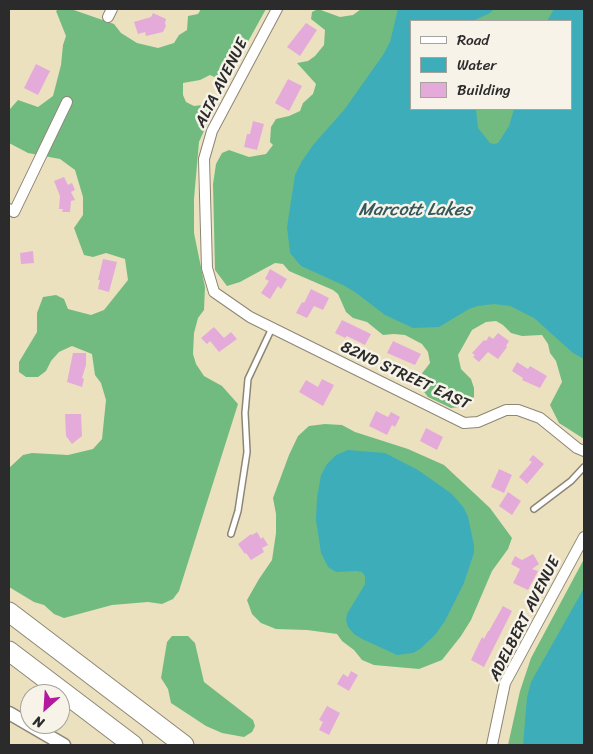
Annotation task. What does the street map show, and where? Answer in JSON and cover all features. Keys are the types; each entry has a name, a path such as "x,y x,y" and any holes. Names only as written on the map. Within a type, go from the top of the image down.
{"highway":[{"path":"9,612 74,663 185,745"},
{"path":"9,650 133,745"},
{"path":"49,682 122,745"}],"street":[{"name":"ALTA AVENUE","path":"214,292 207,268 204,159 212,131 276,9"},
{"path":"12,211 67,102"},
{"name":"82ND STREET EAST","path":"214,292 250,317 464,424 478,422 506,410 518,410 540,418 577,448 584,451"},
{"name":"ADELBERT AVENUE","path":"492,745 505,683 584,537"},
{"path":"9,713 64,745"}],"lane":[{"path":"231,534 238,511 247,452 246,413 248,379 272,328"},
{"path":"534,509 571,481 584,467"}],"green space":[{"path":"59,9 71,9 114,24 121,33 137,43 158,48 174,43 179,35 187,30 188,16 198,14 201,9 266,9 229,76 221,80 210,75 200,80 183,83 183,95 186,102 194,106 202,105 210,117 199,142 194,199 194,233 205,287 204,310 198,318 194,333 193,354 196,364 204,376 222,386 238,404 179,591 173,599 162,604 148,602 112,605 64,618 54,614 44,605 34,602 9,587 9,468 23,455 32,453 68,455 93,449 102,439 106,400 101,383 95,375 92,354 72,346 59,352 51,361 46,371 38,377 26,377 19,372 19,362 37,332 37,313 43,297 56,295 64,299 68,309 91,315 104,310 128,280 125,259 106,253 93,257 84,255 74,228 83,215 83,197 75,170 60,159 28,153 9,143 10,109 18,100 38,107 53,96 66,36 56,11"},
{"name":"Marcott Lakes","path":"318,9 340,17 353,15 361,9 584,9 584,439 559,423 550,405 562,382 556,361 542,335 522,336 511,333 496,321 486,322 472,330 458,355 461,369 471,379 474,397 467,406 451,408 428,397 421,388 420,376 430,363 428,352 422,344 405,335 383,335 367,322 353,318 346,312 338,294 333,290 289,271 283,264 275,263 240,282 227,286 215,270 213,184 216,164 222,153 229,150 249,157 266,154 273,145 270,142 271,127 276,119 300,111 303,103 313,94 316,84 297,63 308,61 324,45 325,30 311,19 312,12"},
{"path":"325,424 342,425 355,432 408,449 444,465 490,508 512,538 508,549 492,571 471,620 442,660 419,669 374,665 362,660 337,634 307,630 276,629 261,623 252,614 247,600 272,560 276,533 276,514 273,498 289,455 298,436 309,426"},
{"path":"584,559 584,745 508,745 520,691 531,658"},
{"path":"172,636 188,636 195,643 204,682 253,720 255,726 252,732 244,737 222,733 206,726 171,703 168,689 161,678 167,642"}],"water":[{"name":"Marcott Lakes","path":"398,9 494,9 475,20 410,20 410,110 476,110 478,128 490,143 494,144 498,143 509,126 514,110 573,110 573,20 548,20 554,9 584,9 584,359 573,353 534,318 510,306 494,304 478,306 469,309 439,327 413,328 385,315 343,285 301,266 290,253 287,227 295,175 313,145 344,110 390,42"},
{"path":"348,450 385,453 418,470 452,494 464,508 468,517 474,553 464,583 445,621 435,635 413,653 397,655 354,634 348,627 347,614 365,584 365,576 362,572 356,571 336,572 328,567 321,553 316,520 321,475 327,464 336,455"},
{"path":"584,588 584,745 523,745 527,697 531,682"}],"building":[{"path":"153,13 166,19 166,26 163,32 146,36 145,32 138,34 134,22 151,17"},
{"path":"306,23 317,30 300,56 287,47"},
{"path":"36,64 50,71 38,95 24,88"},
{"path":"288,79 302,86 289,111 275,103"},
{"path":"253,121 264,124 257,150 244,147"},
{"path":"64,177 68,185 72,183 75,190 71,192 75,200 71,201 70,212 62,212 63,209 59,209 60,196 54,181"},
{"path":"33,251 34,263 21,264 20,253"},
{"path":"103,259 117,262 109,292 98,289"},
{"path":"270,269 287,279 281,289 278,286 270,299 261,293 269,281 265,279"},
{"path":"311,289 329,298 323,310 314,306 307,318 296,313"},
{"path":"342,320 371,334 365,345 347,336 345,338 335,333"},
{"path":"214,327 224,338 231,332 237,339 219,352 210,341 207,344 201,338"},
{"path":"498,333 509,341 507,347 498,359 488,352 479,362 473,357 475,355 472,353 489,336 493,339"},
{"path":"393,341 421,354 415,365 387,353"},
{"path":"73,353 86,353 82,387 67,382"},
{"path":"517,362 528,369 530,366 547,376 540,388 522,380 523,378 512,371"},
{"path":"322,379 334,385 323,406 299,392 306,380 318,387"},
{"path":"376,411 388,417 391,412 400,417 395,427 392,425 387,435 369,426"},
{"path":"65,414 81,414 82,436 72,444 66,436"},
{"path":"426,428 443,437 437,450 420,441"},
{"path":"533,455 544,464 527,484 519,477 532,462 529,460"},
{"path":"499,469 512,475 504,493 491,487"},
{"path":"508,492 521,501 512,515 499,506"},
{"path":"257,532 268,545 262,548 264,552 251,560 238,544 251,534"},
{"path":"533,554 539,564 532,569 538,571 528,590 513,583 520,569 511,564 515,556 522,560"},
{"path":"503,606 512,611 484,667 471,660 482,637 484,639"},
{"path":"351,671 358,675 349,691 337,684 343,674 348,677"},
{"path":"327,706 340,713 329,735 319,730 323,722 319,720"}]}
